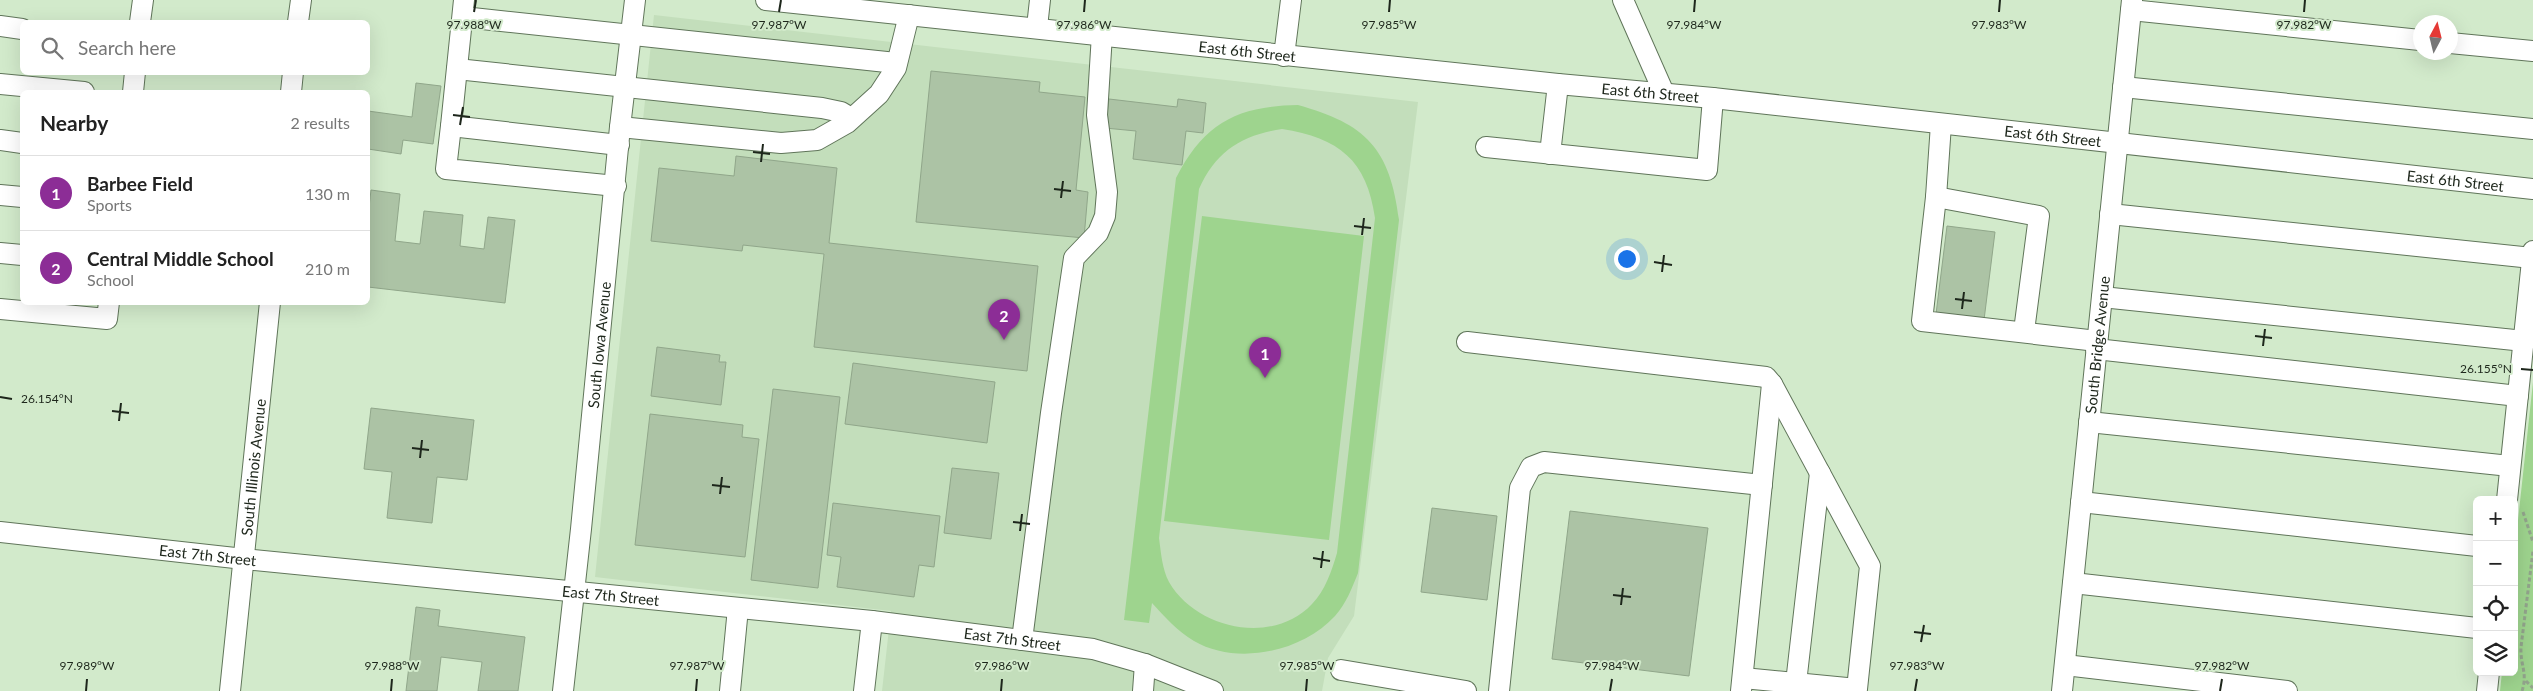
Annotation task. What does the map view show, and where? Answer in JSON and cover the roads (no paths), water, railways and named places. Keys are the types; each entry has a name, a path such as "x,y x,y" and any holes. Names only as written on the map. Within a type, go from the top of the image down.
{"street":[{"path":"140,20 143,0"},
{"path":"298,20 300,0"},
{"name":"South Iowa Avenue","path":"563,691 635,0"},
{"name":"East 6th Street","path":"766,0 1102,34 1284,56 1713,98 2533,189"},
{"path":"1037,27 1040,0"},
{"path":"1284,56 1290,0"},
{"path":"1623,0 1664,93"},
{"path":"2132,5 2413,39"},
{"name":"South Bridge Avenue","path":"2062,691 2132,5"},
{"path":"616,186 446,169 464,8 631,36 896,63"},
{"path":"451,126 781,143 817,140 852,118 879,94 896,68 909,14"},
{"path":"0,26 20,29"},
{"path":"1022,640 1051,413 1074,258 1098,233 1105,216 1107,192 1097,115 1102,34"},
{"path":"2458,44 2533,51"},
{"path":"457,69 822,108 841,112 852,118"},
{"path":"132,90 135,75"},
{"path":"291,90 293,75"},
{"path":"0,84 63,90"},
{"path":"1550,154 1558,84"},
{"path":"2123,87 2533,129"},
{"path":"1486,147 1706,170 1713,98"},
{"path":"1941,124 1936,197 1922,321 2024,331 2097,345 2518,396"},
{"path":"0,140 20,143"},
{"path":"0,195 20,197"},
{"path":"1936,197 2039,216 2024,331"},
{"path":"2110,214 2533,255 2527,328 2507,496"},
{"path":"0,253 20,256"},
{"path":"2102,297 2527,328"},
{"name":"South Illinois Avenue","path":"230,691 270,305"},
{"path":"0,309 108,311"},
{"path":"1467,342 1766,377 1772,384 1870,566 1857,689 1796,683 1742,685 1772,384"},
{"path":"2089,422 2510,466"},
{"path":"1499,691 1520,488 1531,467 1544,462 1762,485"},
{"path":"1796,683 1820,473"},
{"path":"2081,502 2473,546"},
{"name":"East 7th Street","path":"0,532 244,559 872,621 1093,649 1145,664 1213,691"},
{"path":"2073,583 2473,628"},
{"path":"730,691 738,608"},
{"path":"864,691 872,621"},
{"path":"1143,691 1145,664"},
{"path":"2065,665 2288,691"},
{"path":"1341,670 1466,691"},
{"path":"2487,691 2489,676"}],"place":[{"name":"Central Middle School","path":"1004,340"},
{"name":"Barbee Field","path":"1265,378"}]}
